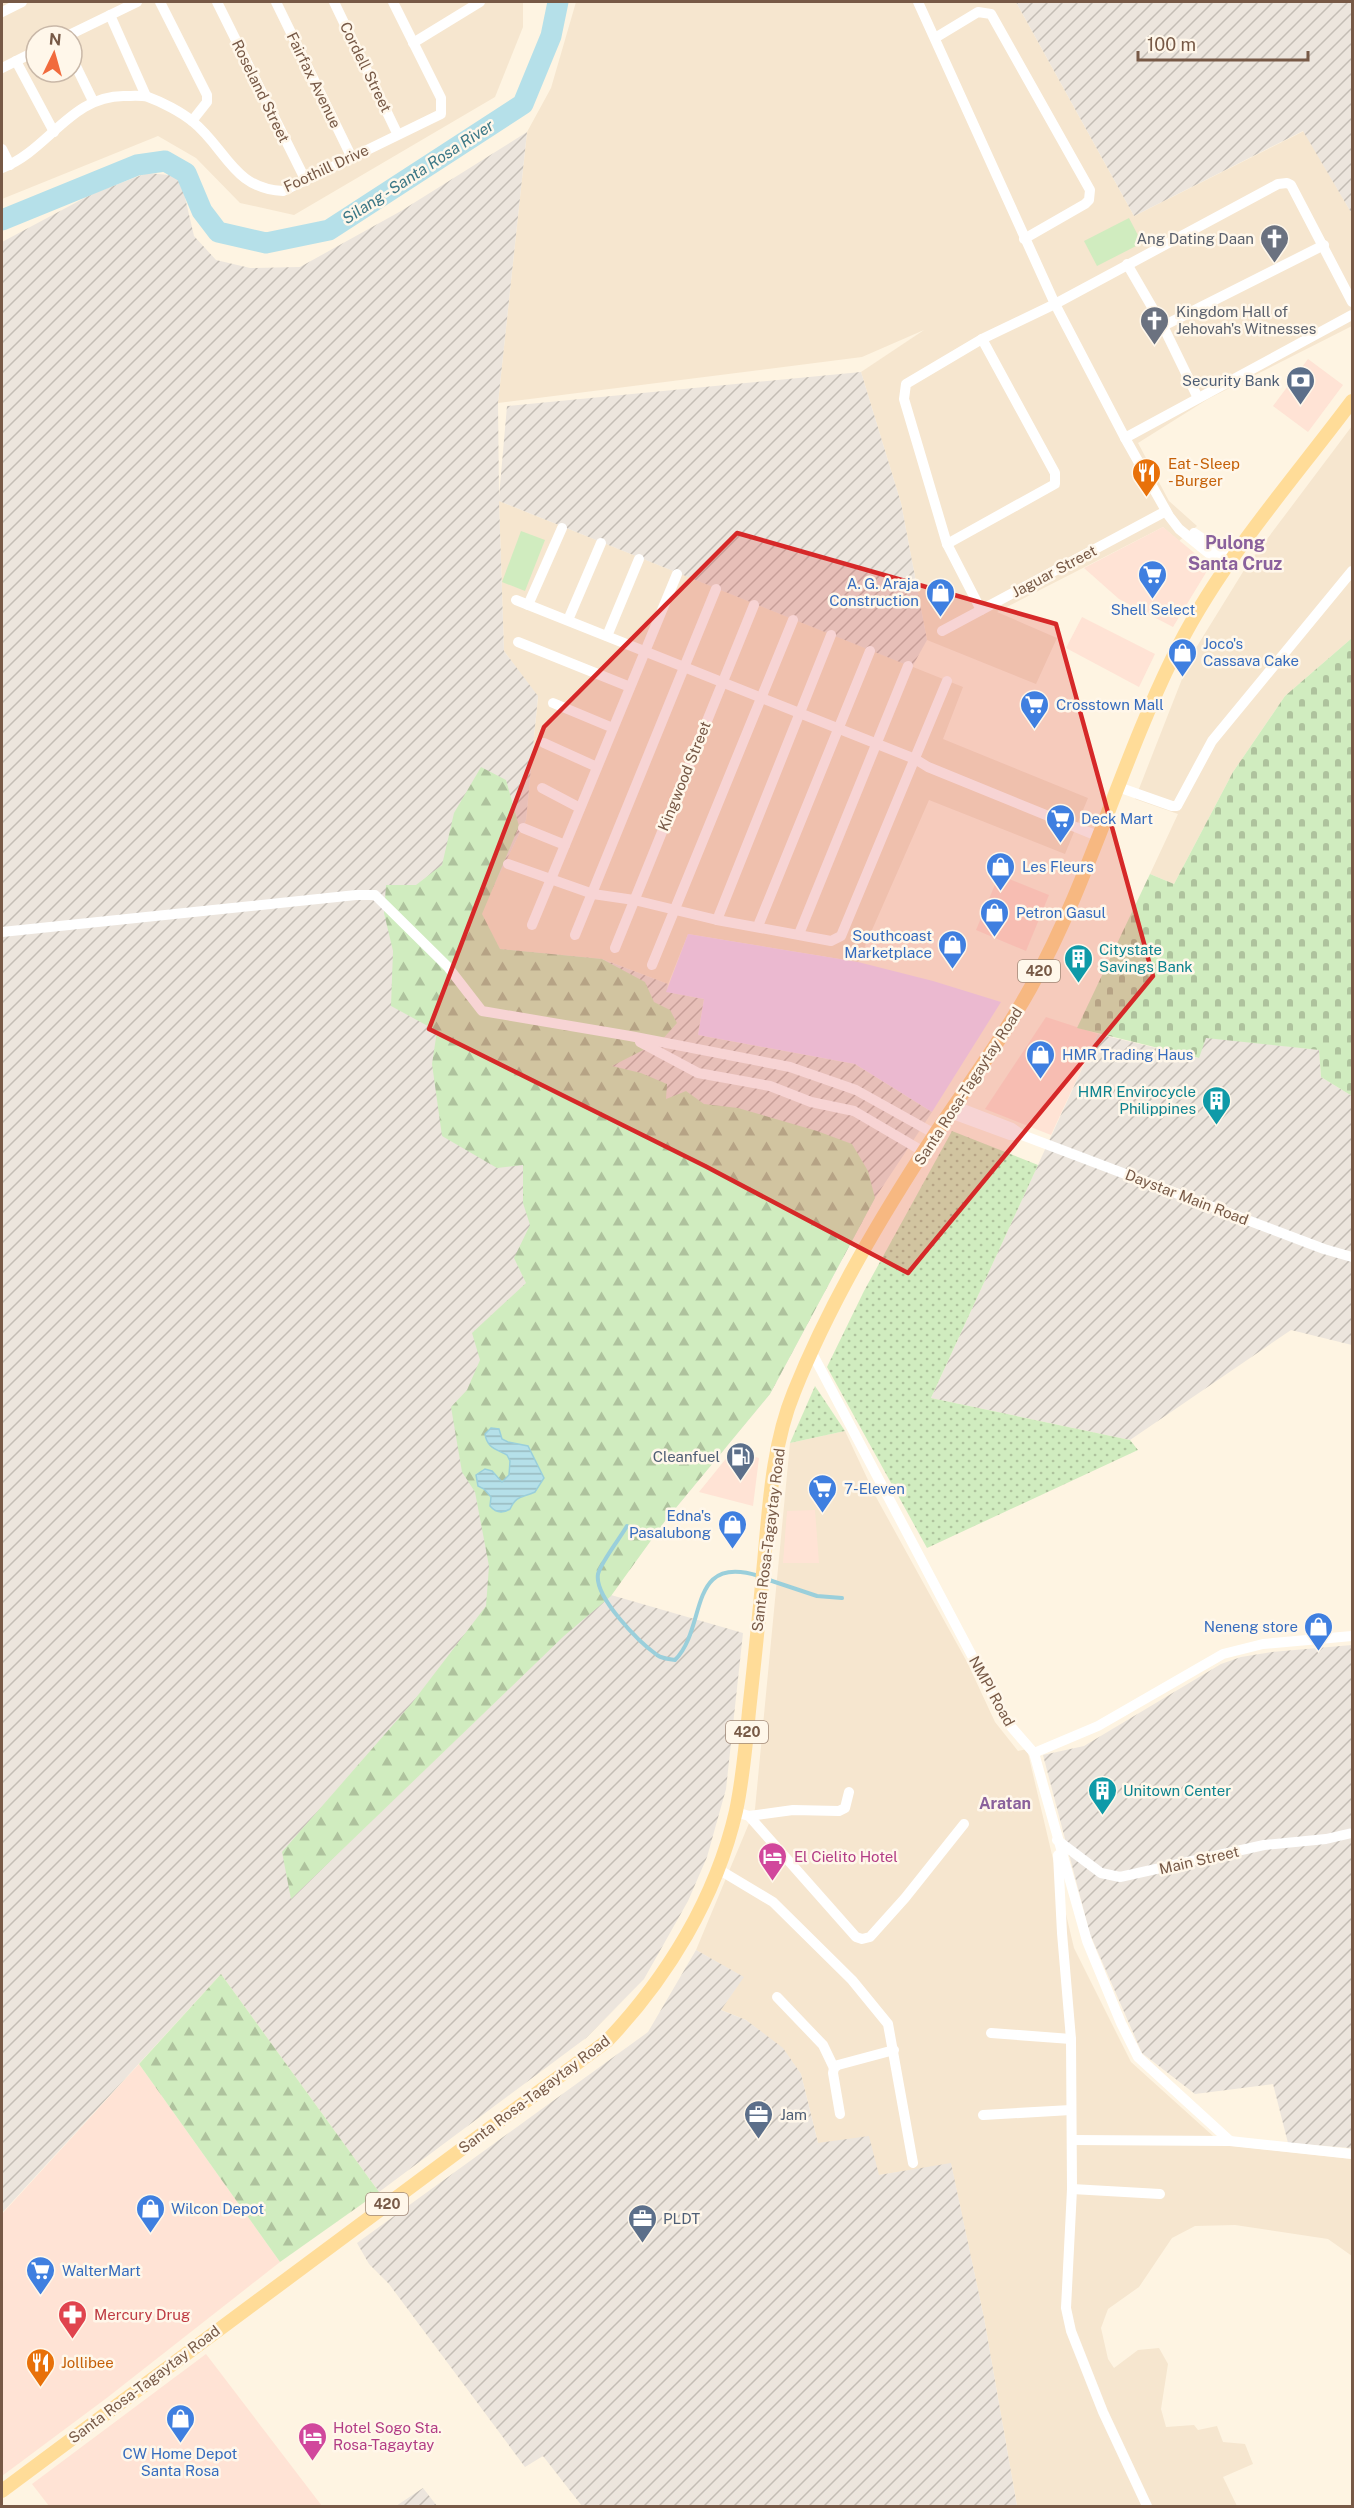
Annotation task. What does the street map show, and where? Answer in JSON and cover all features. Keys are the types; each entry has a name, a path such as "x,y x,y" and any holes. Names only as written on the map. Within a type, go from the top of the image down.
{"main road":[{"name":"Santa Rosa-Tagaytay Road","path":"2,2491 266,2292 607,2042 642,2004 678,1949 718,1869 742,1814 745,1753 772,1490 784,1420 811,1351 862,1256 924,1152 991,1054 1030,988 1076,897 1118,787 1173,655 1201,606 1230,564 1353,401"}],"street":[{"path":"2,12 22,2"},
{"path":"84,28 137,2"},
{"path":"160,2 207,95 207,102 192,121"},
{"name":"Roseland Street","path":"217,2 306,181"},
{"name":"Fairfax Avenue","path":"276,2 352,158"},
{"name":"Cordell Street","path":"334,2 397,133"},
{"path":"393,2 413,43 480,2"},
{"path":"918,2 1024,239 1125,438 1173,520 1182,524 1230,564"},
{"path":"935,38 978,12 991,14 1090,190 1089,200 1085,204 1024,239"},
{"path":"110,15 146,96"},
{"name":"Foothill Drive","path":"6,167 31,153 93,101 117,96 146,96 192,121 236,172 250,183 267,190 283,191 352,158 397,133 441,114 443,105 441,98 413,43"},
{"path":"2,68 24,57"},
{"path":"16,61 54,132"},
{"path":"84,82 93,101"},
{"path":"2,149 6,167"},
{"path":"981,610 947,544 904,399 906,384 982,339 1055,304 1278,184 1291,185 1353,302"},
{"path":"1163,326 1324,245"},
{"path":"1127,264 1163,326 1198,398"},
{"path":"1125,438 1353,315"},
{"path":"947,544 1055,484 1056,481 1055,473 982,339"},
{"name":"Jaguar Street","path":"942,631 1166,511"},
{"path":"528,605 562,528"},
{"path":"568,620 601,543"},
{"path":"607,636 639,559"},
{"path":"1118,787 1177,806 1212,741 1353,571"},
{"path":"532,925 677,574"},
{"path":"575,935 716,589"},
{"path":"516,600 876,743 1100,837"},
{"name":"Kingwood Street","path":"615,948 754,604"},
{"path":"652,965 793,620"},
{"path":"717,920 831,635"},
{"path":"518,642 630,687"},
{"path":"758,926 870,651"},
{"path":"800,934 908,666"},
{"path":"508,864 593,894 634,900 717,920 831,941 841,936 947,681"},
{"path":"553,703 613,728"},
{"path":"544,743 597,767"},
{"path":"542,788 580,808"},
{"path":"523,828 565,845"},
{"path":"2,932 375,895 448,967 482,1011 630,1036 790,1067 856,1090 935,1134"},
{"path":"630,1036 698,1073 770,1086 811,1102 854,1111 924,1152"},
{"name":"Daystar Main Road","path":"952,1110 1012,1128 1022,1135 1324,1249 1353,1257"},
{"name":"NMPI Road","path":"811,1351 1007,1722 1034,1753"},
{"path":"1230,2141 1138,2058 1087,1941 1034,1753 1098,1726 1223,1654 1263,1644 1353,1636"},
{"path":"742,1814 793,1810 839,1811 845,1808 849,1792"},
{"path":"742,1814 856,1937 862,1939 870,1937 905,1899 964,1824"},
{"name":"Main Street","path":"1057,1840 1101,1873 1120,1877 1264,1845 1326,1839 1353,1833"},
{"path":"1057,1840 1071,2039 1072,2189 1066,2297 1071,2331 1103,2412 1147,2506"},
{"path":"718,1869 773,1902 852,1980 888,2024 913,2163"},
{"path":"777,1997 823,2045 834,2068 840,2114"},
{"path":"991,2032 1071,2039"},
{"path":"834,2068 894,2050"},
{"path":"982,2115 1071,2110"},
{"path":"1072,2140 1230,2141 1353,2154"},
{"path":"1072,2189 1160,2194"}],"highlighted area":[{"path":"737,533 1056,624 1153,976 908,1273 705,1166 429,1029 544,727"}],"shaded area":[{"path":"2,2 523,2 523,27 495,97 294,215 240,203 196,158 158,136 2,199"},
{"path":"576,2 1016,2 1134,216 1304,131 1352,214 1352,326 1208,399 1138,443 1169,501 1197,526 1179,541 1163,527 997,612 1057,638 1036,684 927,640 901,503 861,372 924,330 862,357 498,403 527,132 551,88"},
{"path":"1016,2 1352,2 1352,214 1303,131 1134,216"},
{"path":"527,132 498,403 499,497 507,406 861,372 901,503 927,640 912,667 499,501 504,651 538,696 526,820 480,914 500,949 602,959 668,984 667,992 704,999 698,1035 855,1064 932,1112 875,1198 770,1394 665,1521 611,1595 743,1633 726,1789 707,1857 688,1901 644,1979 586,2038 379,2192 221,1974 2,2213 2,242 92,194 147,173 180,176 194,236 216,260 250,268 300,267 401,211"},
{"path":"1308,359 1343,385 1308,432 1273,406"},
{"path":"1352,426 1352,638 1285,696 1233,772 1174,884 1150,874 1178,814 1135,799 1191,656 1246,567"},
{"path":"499,501 963,687 943,739 1088,798 1065,854 929,800 858,962 688,934 668,984 602,959 500,949 480,913 526,820 538,697 504,651"},
{"path":"1163,527 1210,566 1173,627 1119,599 1084,568"},
{"path":"1082,617 1155,654 1139,687 1066,648"},
{"path":"999,875 1049,895 1026,951 976,930"},
{"path":"688,934 858,962 933,981 1001,1002 932,1112 855,1064 698,1035 704,999 666,992"},
{"path":"1046,1017 1098,1034 1051,1135 985,1109"},
{"path":"1098,1034 1198,1058 1206,1037 1319,1050 1321,1077 1352,1096 1352,1345 1291,1330 1130,1440 931,1398"},
{"path":"845,1431 876,1497 967,1662 995,1722 1018,1751 1027,1749 1074,1948 1131,2062 1223,2145 1352,2159 1352,2256 1328,2239 1235,2225 1195,2226 1172,2238 1139,2287 1108,2309 1101,2328 1108,2359 1114,2368 1138,2350 1159,2348 1168,2364 1161,2409 1166,2427 1194,2425 1198,2430 1217,2426 1223,2442 1245,2444 1253,2464 1223,2477 1237,2506 1017,2506 984,2318 951,2164 879,2175 818,2143 801,2074 783,2049 746,2020 721,2010 743,1977 696,1950 755,1809 790,1443"},
{"path":"733,1450 759,1458 753,1506 699,1492"},
{"path":"815,1510 819,1563 783,1563 787,1511"},
{"path":"1352,1645 1352,2148 1288,2143 1273,2084 1195,2094 1142,2053 1090,1934 1043,1755 1084,1746 1221,1664 1241,1657 1272,1652"},
{"path":"696,1950 744,1977 721,2010 746,2020 783,2048 801,2074 818,2143 869,2136 879,2175 951,2163 984,2318 1017,2506 582,2506 543,2456 525,2467 389,2284 369,2264 357,2243 648,2032"},
{"name":"Wilcon Depot","path":"139,2064 280,2262 108,2397 2,2476 2,2214"},
{"name":"CW Home Depot Santa Rosa","path":"206,2354 322,2506 49,2506 32,2484"},
{"path":"423,2488 437,2506 396,2506"}],"green space":[{"path":"1129,218 1142,243 1097,266 1084,241"},
{"path":"521,531 545,540 525,591 502,582"},
{"path":"1352,638 1352,1096 1321,1077 1319,1050 1206,1038 1199,1058 1077,1028 1150,874 1174,884 1233,772 1285,696"},
{"path":"481,767 506,780 519,826 482,914 500,949 602,959 645,982 654,1002 670,1010 677,1023 661,1041 612,1066 641,1073 667,1084 666,1099 686,1091 704,1104 738,1108 817,1131 852,1144 868,1171 875,1198 770,1394 665,1521 611,1596 564,1636 291,1899 282,1852 412,1703 486,1606 489,1566 475,1492 462,1472 451,1407 467,1390 480,1360 472,1333 526,1283 514,1258 530,1225 523,1203 523,1165 497,1168 442,1136 432,1064 437,1031 391,1006 393,951 384,913 386,885 416,885 442,865 454,813"},
{"path":"952,1131 1038,1165 931,1398 1130,1440 1138,1450 927,1548 827,1367 864,1291"},
{"path":"815,1386 845,1431 790,1443"},
{"path":"221,1974 379,2192 280,2262 139,2064"}],"water":[{"path":"491,1428 499,1429 502,1439 508,1442 528,1446 544,1478 535,1492 518,1499 510,1509 504,1512 497,1511 490,1506 491,1497 478,1486 476,1475 485,1469 492,1471 502,1482 509,1475 510,1461 507,1455 493,1448 486,1439 485,1434"}],"waterway":[{"name":"Silang - Santa Rosa River","path":"2,220 137,165 165,161 186,173 202,211 218,232 266,243 329,230 523,104 551,36 558,2"},
{"path":"627,1526 600,1569 599,1584 603,1595 619,1618 657,1655 666,1659 675,1660 685,1646 702,1597 709,1584 720,1575 736,1572 759,1576"},
{"path":"766,1579 817,1596 842,1598"}],"place":[{"name":"Ang Dating Daan","path":"1275,264"},
{"name":"Kingdom Hall of Jehovah's Witnesses","path":"1155,346"},
{"name":"Security Bank","path":"1301,406"},
{"name":"Eat - Sleep - Burger","path":"1147,498"},
{"name":"Shell Select","path":"1153,600"},
{"name":"A. G. Araja Construction","path":"940,618"},
{"name":"Joco's Cassava Cake","path":"1182,678"},
{"name":"Crosstown Mall","path":"1035,730"},
{"name":"Deck Mart","path":"1060,844"},
{"name":"Les Fleurs","path":"1001,892"},
{"name":"Petron Gasul","path":"995,938"},
{"name":"Southcoast Marketplace","path":"953,970"},
{"name":"Citystate Savings Bank","path":"1078,984"},
{"name":"HMR Trading Haus","path":"1041,1080"},
{"name":"HMR Envirocycle Philippines","path":"1217,1126"},
{"name":"Cleanfuel","path":"741,1482"},
{"name":"7-Eleven","path":"823,1514"},
{"name":"Edna's Pasalubong","path":"732,1550"},
{"name":"Neneng store","path":"1319,1652"},
{"name":"Unitown Center","path":"1102,1816"},
{"name":"El Cielito Hotel","path":"773,1882"},
{"name":"Jam","path":"759,2140"},
{"name":"Wilcon Depot","path":"150,2234"},
{"name":"PLDT","path":"642,2244"},
{"name":"WalterMart","path":"41,2296"},
{"name":"Mercury Drug","path":"73,2340"},
{"name":"Jollibee","path":"40,2388"},
{"name":"CW Home Depot Santa Rosa","path":"180,2444"},
{"name":"Hotel Sogo Sta. Rosa-Tagaytay","path":"312,2462"}],"district":[{"name":"Pulong Santa Cruz","path":"1235,552"},
{"name":"Aratan","path":"1005,1803"}]}
